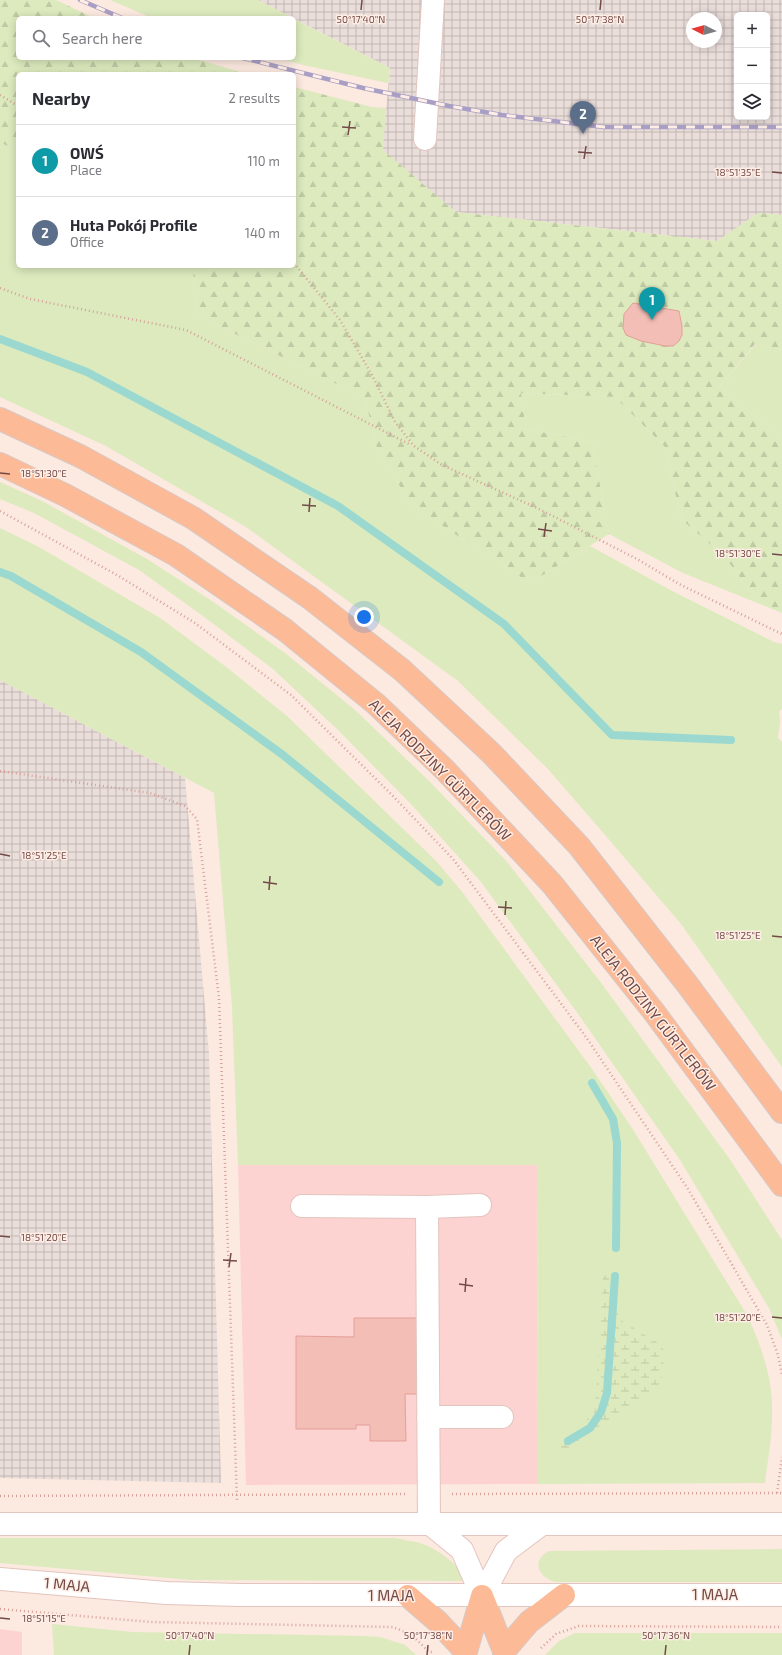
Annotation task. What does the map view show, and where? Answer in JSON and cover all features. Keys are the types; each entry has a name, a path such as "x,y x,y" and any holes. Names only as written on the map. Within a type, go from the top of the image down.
{"main road":[{"path":"0,419 80,456 193,518 310,598 402,670 491,753 579,846 687,984 781,1110"},
{"name":"ALEJA RODZINY GÜRTLERÓW","path":"0,464 65,495 176,555 285,630 376,704 445,770 552,884 654,1012 782,1185"},
{"path":"482,1596 504,1653 530,1622 564,1595"},
{"path":"408,1596 437,1621 465,1653"},
{"path":"465,1653 482,1596"}],"street":[{"path":"425,138 433,0"},
{"path":"302,1206 427,1207 480,1205"},
{"path":"427,1207 429,1523 462,1550 482,1596"},
{"path":"428,1417 502,1417"},
{"path":"0,1524 782,1524"},
{"path":"482,1596 506,1551 542,1524"},
{"name":"1 MAJA","path":"0,1579 166,1593 240,1595 782,1595"}],"path":[{"path":"0,95 16,105"},
{"path":"296,265 340,320 372,374 395,422 414,446"},
{"path":"0,288 30,299 186,330 414,446 442,465 539,509 637,559 679,584 782,634"},
{"path":"0,511 117,574 196,623 291,695 390,793 452,859 586,1037 688,1189 767,1325 778,1355 782,1375"},
{"path":"0,771 150,793 185,806 197,819 219,998 237,1524"},
{"path":"777,1493 782,1457"},
{"path":"0,1496 334,1496 428,1494 782,1493"},
{"path":"0,1609 150,1622 393,1627 412,1635 429,1652 465,1653"},
{"path":"504,1653 536,1653 556,1634 579,1626 782,1627"}],"shaded area":[{"path":"258,0 782,0 782,215 758,213 717,241 456,212 382,150 390,68 296,20 296,16 289,16"},
{"path":"0,680 185,778 209,1054 221,1483 0,1478"},
{"path":"537,1164 538,1484 246,1485 238,1165"},
{"path":"0,1629 22,1632 22,1655 0,1655"}],"green space":[{"path":"0,0 56,0 90,16 16,16 16,60 200,60 240,72 16,72 16,149 3,144 0,149"},
{"path":"110,0 258,0 289,16 147,16"},
{"path":"296,20 390,68 388,83 285,60 296,60"},
{"path":"296,88 372,107 386,108 383,150 456,212 717,241 758,213 782,215 782,350 755,344 719,388 782,437 782,613 760,604 724,556 681,519 665,447 615,397 521,393 526,429 592,442 609,534 530,583 412,506 377,449 365,398 197,315 193,271 191,268 296,268"},
{"path":"3,144 16,149 16,268 191,268 193,270 197,315 365,398 377,449 412,506 530,583 590,546 674,592 774,642 782,644 782,709 779,711 780,722 778,738 782,742 782,1067 681,924 547,768 458,681 246,527 106,446 0,397 0,149"},
{"path":"756,344 782,350 782,437 719,388"},
{"path":"521,393 615,397 665,447 681,519 724,556 760,604 683,573 609,534 592,442 526,429"},
{"path":"0,482 42,501 147,559 212,601 285,653 355,710 429,781 508,863 602,984 731,1161 782,1240 782,1339 769,1308 680,1160 576,1011 481,882 410,803 338,730 273,669 139,570 34,513 0,499"},
{"path":"0,528 39,547 160,618 225,666 287,716 436,861 463,893 592,1069 632,1128 747,1315 768,1371 770,1383 772,1426 765,1483 538,1484 537,1165 238,1165 232,1007 214,793 0,680"},
{"path":"611,1274 617,1277 618,1318 658,1343 664,1350 663,1372 657,1392 567,1454 561,1452 561,1443 580,1427 595,1411 603,1277"},
{"path":"0,1538 395,1538 420,1543 434,1549 452,1562 468,1578 465,1581 191,1580 0,1563"},
{"path":"782,1549 782,1582 556,1582 545,1577 541,1573 538,1564 543,1555 549,1551"},
{"path":"52,1624 132,1632 380,1637 405,1645 416,1655 54,1655"},
{"path":"575,1633 782,1633 782,1655 545,1655 559,1641"}],"building":[{"path":"633,303 679,311 682,335 679,341 673,346 665,346 641,341 626,335 623,328 624,314"},
{"path":"354,1318 420,1318 420,1394 405,1394 406,1441 370,1441 370,1425 356,1425 356,1429 296,1429 296,1336 354,1337"}],"waterway":[{"path":"0,339 87,372 338,506 504,624 612,735 731,740"},
{"path":"0,572 11,576 141,652 283,755 439,882"},
{"path":"592,1083 613,1119 617,1143 616,1248"},
{"path":"568,1441 590,1428 601,1412 607,1393 615,1276"}],"railway":[{"path":"80,0 117,16"},
{"path":"251,60 363,88 449,106 502,115 604,127 782,127"}],"place":[{"name":"Huta Pokój Profile","path":"583,134"},
{"name":"OWŚ","path":"652,320"}]}
